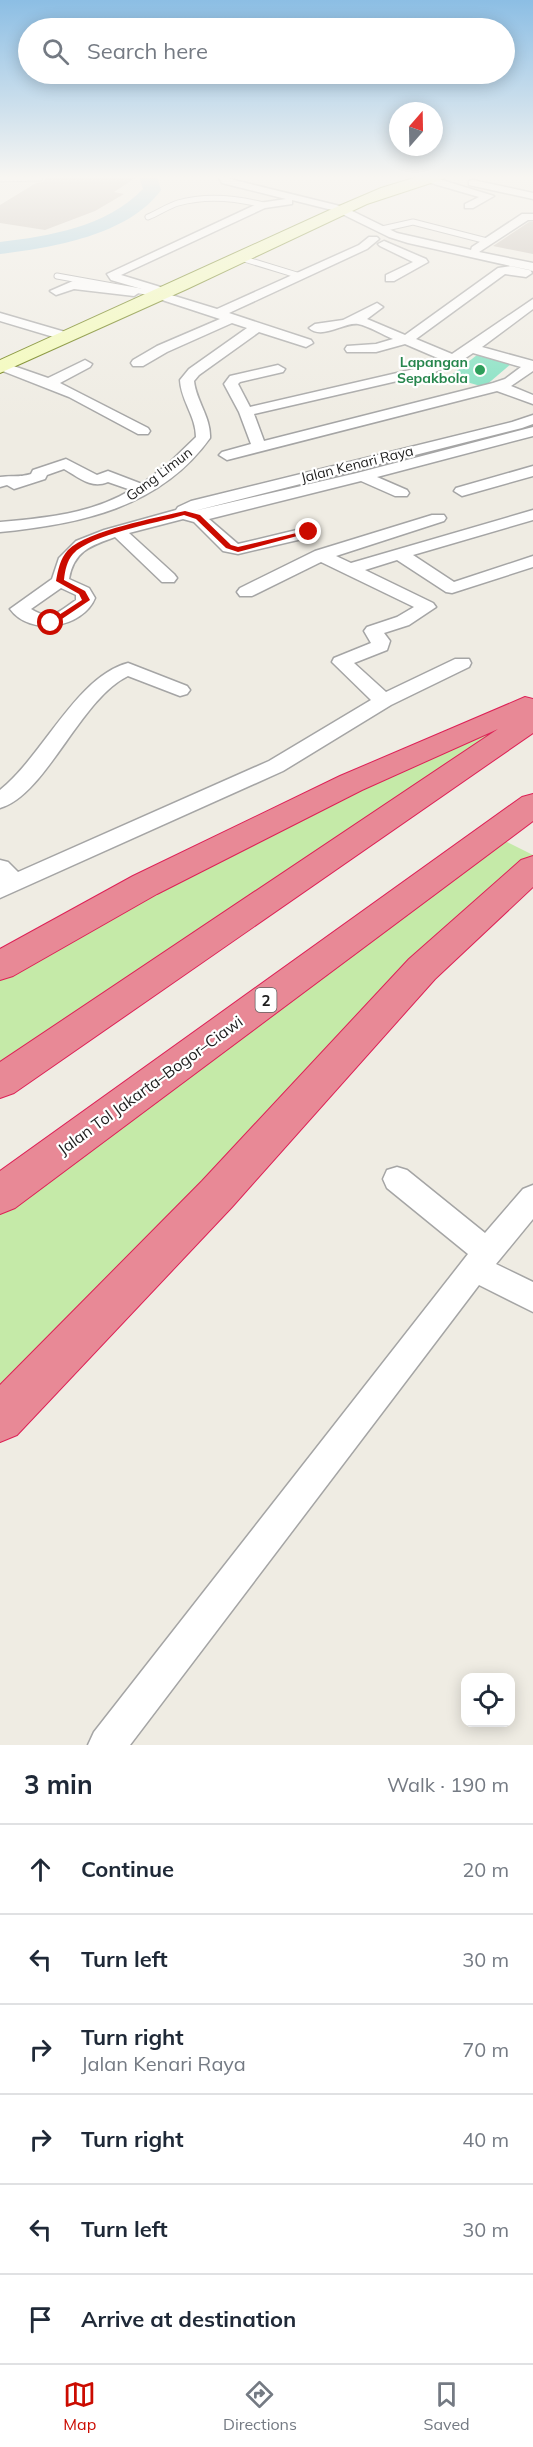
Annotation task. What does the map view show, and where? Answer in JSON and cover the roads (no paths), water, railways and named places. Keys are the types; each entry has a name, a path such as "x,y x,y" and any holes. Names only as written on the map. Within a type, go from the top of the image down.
{"highway":[{"path":"0,966 155,879 351,783 533,702"},
{"path":"0,1082 533,719"},
{"name":"Jalan Tol Jakarta–Bogor–Ciawi","path":"0,1196 533,805"},
{"path":"0,1418 218,1194 422,969 533,868"}],"street":[{"path":"147,257 113,274 115,278 306,343"},
{"path":"217,314 340,257"},
{"path":"390,278 422,262 415,257"},
{"path":"488,257 533,267"},
{"path":"516,257 533,261"},
{"path":"1,367 241,258"},
{"path":"352,349 376,348 406,340 502,271 511,270 533,274"},
{"path":"56,291 73,285 158,294"},
{"path":"246,412 418,372 453,360 473,349 533,303"},
{"path":"315,328 359,320 377,307"},
{"path":"0,317 67,337"},
{"path":"138,363 162,349 231,319"},
{"path":"359,320 453,360"},
{"name":"Gang Limun","path":"0,527 37,523 108,508 141,489 185,458 204,438 204,425 186,391 187,380 194,372 257,327"},
{"path":"473,349 532,366"},
{"path":"51,382 85,364"},
{"path":"227,455 504,384 532,366"},
{"path":"1,367 51,382 91,401 143,431"},
{"path":"259,447 246,412 231,384 232,381 278,369"},
{"path":"418,372 456,397"},
{"path":"504,384 533,391"},
{"path":"504,384 533,400"},
{"name":"Jalan Kenari Raya","path":"191,515 186,508 197,504 517,425 533,419"},
{"name":"Jalan Kenari Raya","path":"60,581 62,567 71,552 84,543 118,532 362,476 533,431"},
{"path":"0,482 10,480 14,484 40,476 38,473 66,464 96,481 108,476 141,489"},
{"path":"462,491 533,471"},
{"path":"362,476 401,493"},
{"path":"191,515 229,547 238,549 309,532"},
{"path":"352,568 533,515"},
{"path":"246,592 321,555 438,518"},
{"path":"118,532 168,578"},
{"path":"399,554 452,588 533,561"},
{"path":"321,555 427,607 403,621 373,632 381,641 380,646 341,662 384,701"},
{"path":"5,880 276,766 384,701 462,663"},
{"path":"0,801 38,764 109,678 123,670 134,670 180,690"},
{"path":"397,1179 481,1260 533,1298"},
{"path":"107,1745 481,1260 533,1198"}],"lane":[{"path":"241,258 300,276"},
{"path":"57,276 158,294"}],"place":[{"name":"Lapangan Sepakbola","path":"480,370"}]}
